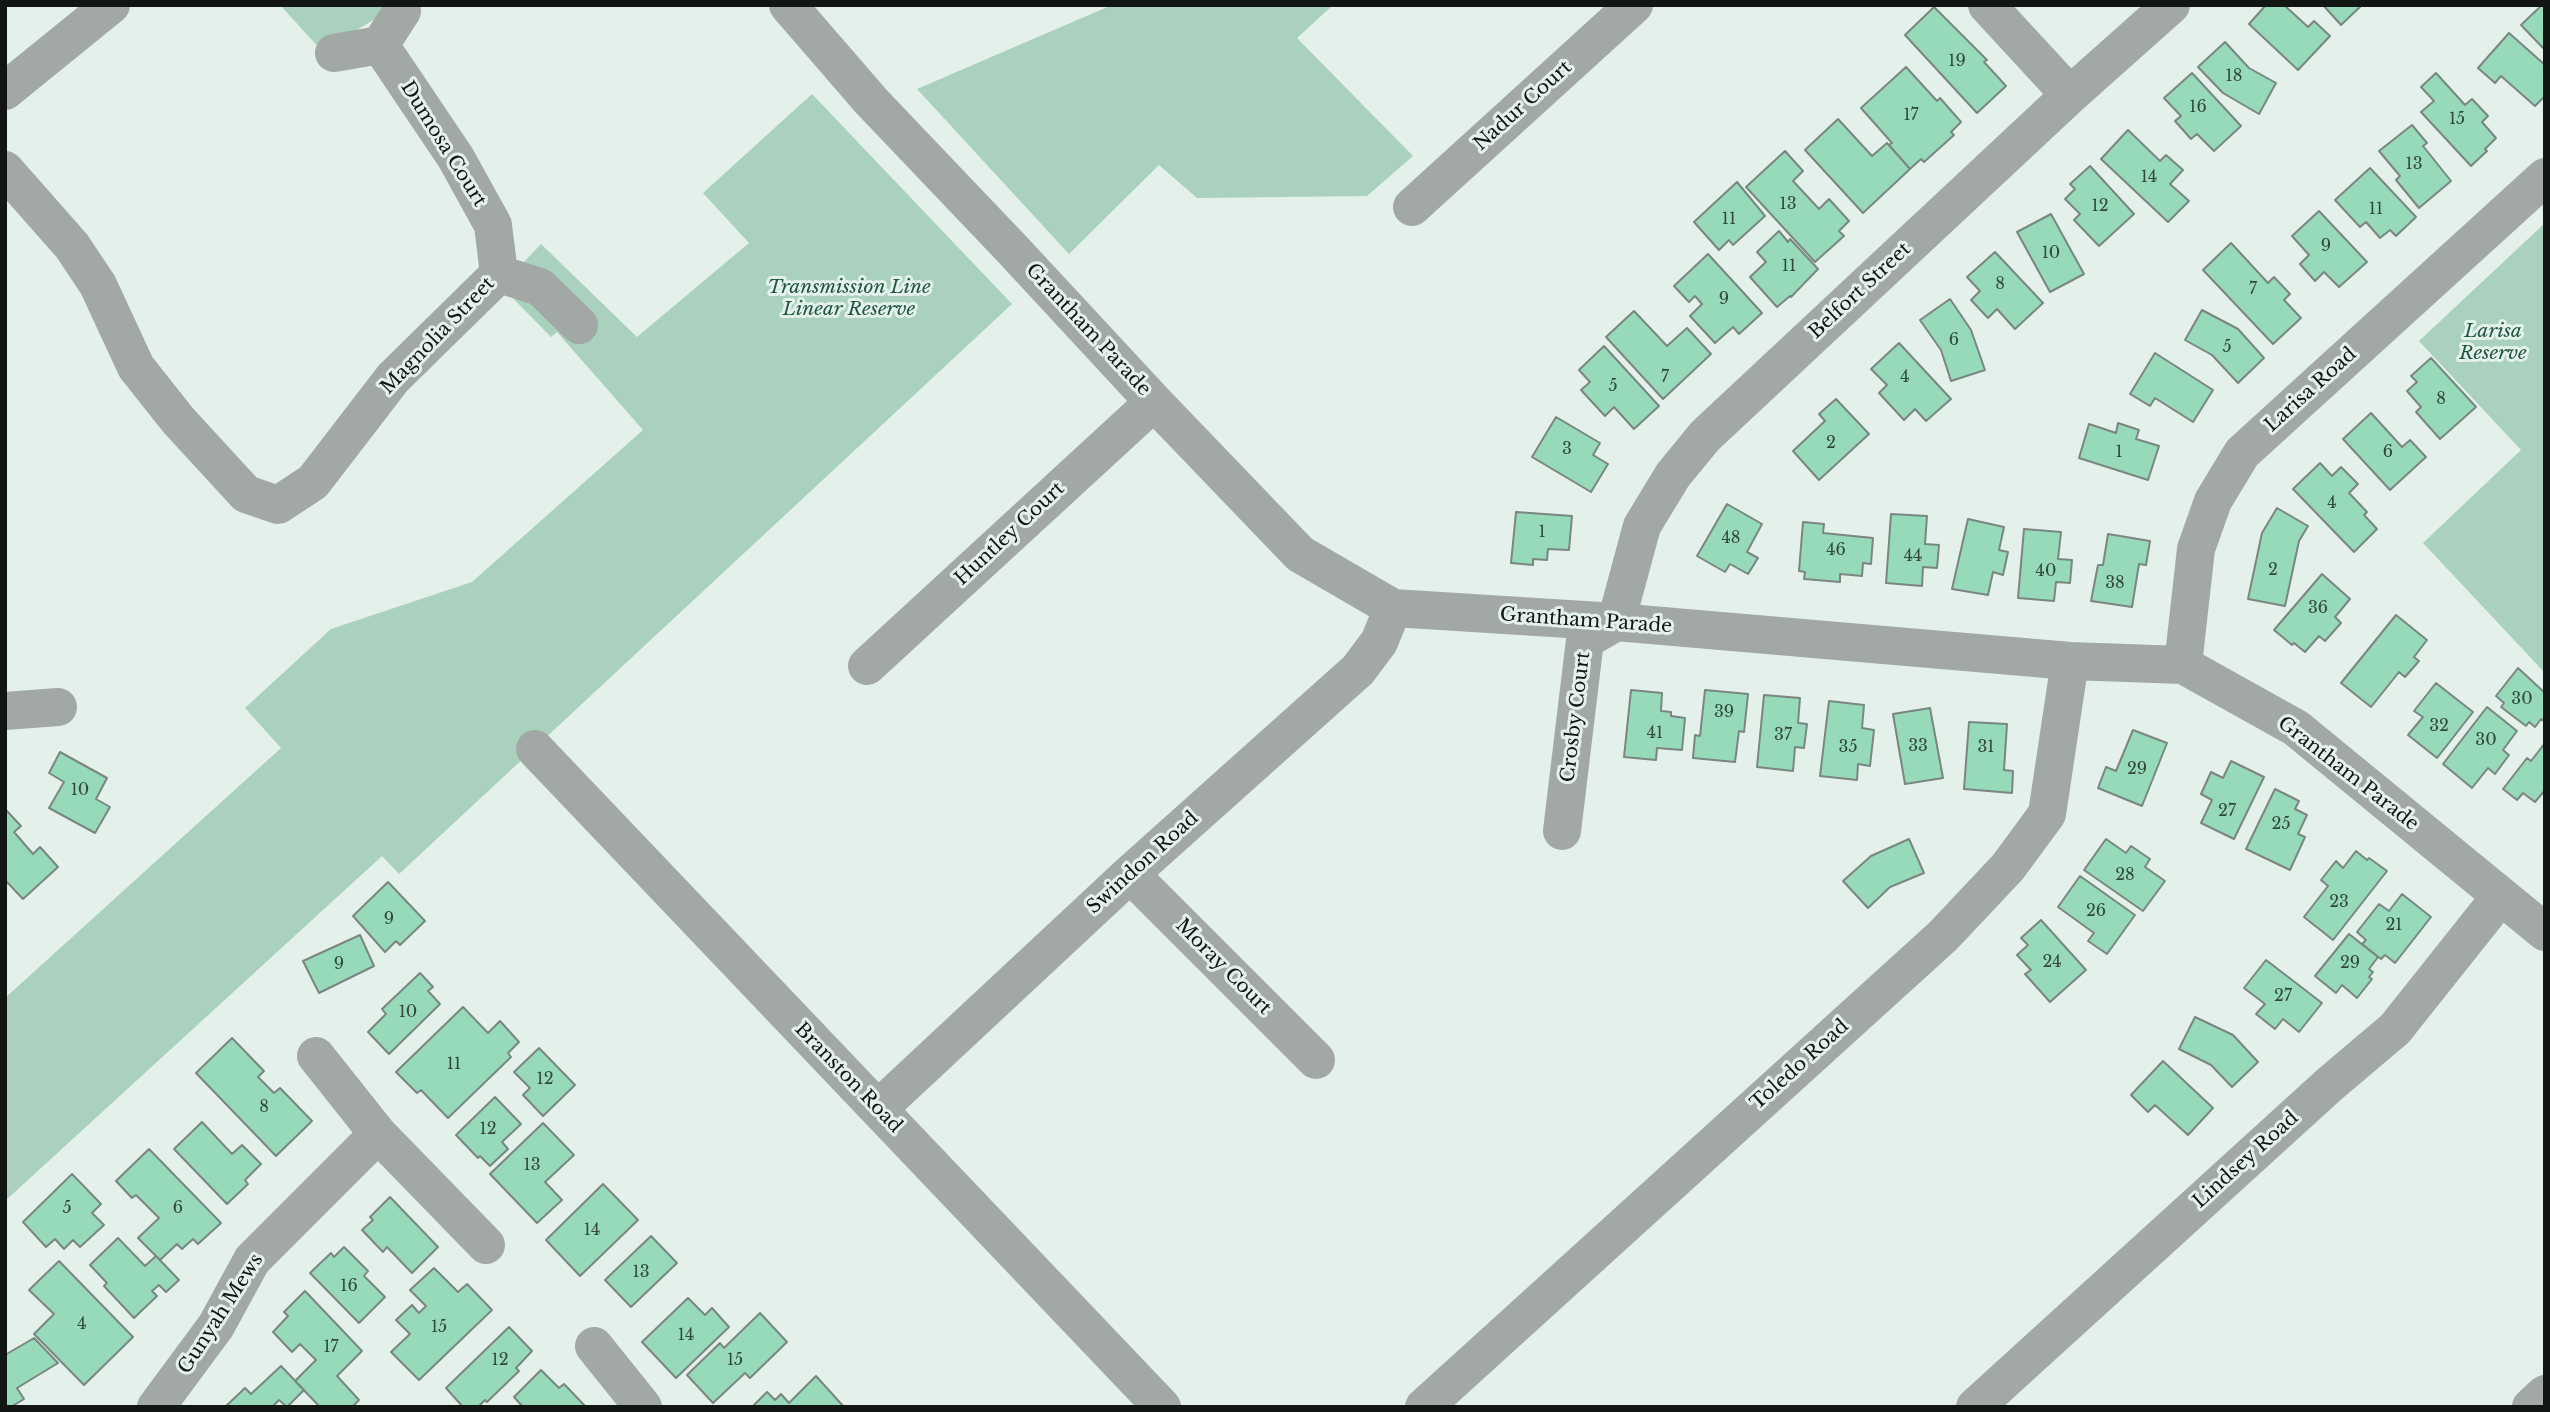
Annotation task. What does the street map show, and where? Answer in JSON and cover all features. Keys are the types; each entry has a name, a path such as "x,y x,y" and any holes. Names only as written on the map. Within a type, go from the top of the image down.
{"street":[{"path":"5,92 111,5"},
{"name":"Grantham Parade","path":"788,5 871,100 1300,554 1393,608 1616,622 2070,661 2183,665 2295,728 2500,898 2545,932"},
{"name":"Nadur Court","path":"1412,206 1634,5"},
{"path":"1987,5 2070,95"},
{"name":"Belfort Street","path":"1616,622 1642,526 1673,475 1705,436 2070,95 2171,5"},
{"path":"334,53 380,45 402,10"},
{"name":"Dumosa Court","path":"380,45 456,158 493,225 499,274"},
{"name":"Magnolia Street","path":"5,170 72,246 98,285 136,367 178,420 246,494 278,505 313,482 393,379 499,274"},
{"name":"Larisa Road","path":"2183,665 2196,549 2213,501 2242,453 2545,177"},
{"path":"499,274 541,287 579,325"},
{"name":"Huntley Court","path":"867,666 1154,402"},
{"name":"Swindon Road","path":"878,1109 1130,874 1358,670 1379,642 1393,608"},
{"name":"Crosby Court","path":"1562,831 1585,640 1616,622"},
{"name":"Toledo Road","path":"1424,1407 1944,936 2008,867 2047,814 2070,661"},
{"path":"5,711 58,707"},
{"name":"Branston Road","path":"535,749 1162,1407"},
{"name":"Moray Court","path":"1130,874 1316,1060"},
{"name":"Lindsey Road","path":"1975,1407 2330,1084 2395,1029 2500,898"},
{"path":"316,1056 378,1134 486,1245"},
{"name":"Gunyah Mews","path":"156,1407 216,1326 253,1260 378,1134"},
{"path":"594,1346 643,1407"},
{"path":"2530,1407 2545,1394"}],"green space":[{"path":"280,5 398,5 322,51"},
{"path":"1112,5 1333,5 1297,38 1413,156 1367,196 1197,198 1159,165 1069,254 917,89"},
{"name":"Transmission Line Linear Reserve","path":"812,94 1012,304 399,874 382,856 5,1201 5,998 281,748 245,708 331,629 472,582 643,430 557,332 551,337 501,286 541,244 637,337 749,243 703,193"},
{"name":"Larisa Reserve","path":"2545,223 2545,673 2423,543 2521,450 2419,341"}],"building":[{"path":"2266,5 2284,5 2308,27 2314,21 2330,36 2298,70 2249,24"},
{"path":"2323,5 2362,5 2341,25"},
{"path":"2545,5 2545,50 2521,25"},
{"path":"1934,7 1987,60 1984,62 2006,86 1977,113 1905,35"},
{"path":"2509,33 2545,65 2545,96 2535,106 2501,76 2495,83 2478,68"},
{"path":"2225,42 2249,68 2276,83 2259,114 2223,93 2198,67"},
{"path":"1906,67 1937,101 1940,98 1961,122 1951,132 1954,135 1924,162 1921,159 1910,169 1889,145 1892,143 1861,108"},
{"path":"2192,73 2241,126 2214,151 2197,134 2191,139 2175,121 2181,116 2164,98"},
{"path":"2436,73 2465,105 2472,99 2488,116 2482,122 2496,138 2471,166 2421,112 2434,101 2421,87"},
{"path":"1838,119 1872,156 1887,143 1910,169 1863,213 1805,150"},
{"path":"2412,125 2427,143 2423,146 2451,181 2419,208 2396,180 2400,176 2379,151"},
{"path":"2128,130 2160,161 2166,155 2183,170 2170,184 2189,201 2168,222 2101,159"},
{"path":"1785,151 1803,171 1793,181 1819,209 1829,199 1849,221 1839,231 1844,236 1815,262 1746,187"},
{"path":"2090,166 2134,214 2099,246 2074,220 2080,214 2065,199 2075,189 2070,184"},
{"path":"2370,168 2416,217 2396,236 2390,230 2380,238 2366,222 2360,227 2335,200"},
{"path":"1737,182 1765,216 1733,245 1729,240 1719,250 1694,222"},
{"path":"2319,211 2367,262 2339,287 2324,272 2315,281 2300,264 2309,255 2292,236"},
{"path":"2051,214 2084,274 2050,292 2017,232"},
{"path":"1779,231 1818,269 1791,297 1777,307 1750,277 1766,262 1757,252"},
{"path":"2231,243 2268,283 2274,277 2290,294 2284,300 2301,318 2273,344 2203,270"},
{"path":"1995,252 2043,303 2015,329 1997,309 1988,318 1971,300 1980,291 1967,277"},
{"path":"1708,254 1762,313 1739,334 1733,327 1715,343 1690,316 1702,304 1695,296 1689,302 1674,286"},
{"path":"1950,299 1971,330 1985,370 1951,381 1941,350 1920,320"},
{"path":"2202,310 2238,329 2264,358 2238,383 2212,355 2185,340"},
{"path":"1634,311 1667,346 1687,328 1711,354 1663,399 1606,337"},
{"path":"1899,343 1951,399 1926,421 1915,409 1904,420 1879,393 1887,385 1871,369"},
{"path":"1604,346 1659,406 1634,429 1614,407 1605,416 1581,390 1590,382 1579,370"},
{"path":"2155,353 2213,390 2193,422 2155,398 2150,406 2130,394"},
{"path":"2431,358 2476,407 2440,439 2416,412 2421,407 2407,391 2417,382 2411,376"},
{"path":"1836,399 1869,434 1819,480 1793,451 1825,421 1819,414"},
{"path":"2371,413 2402,447 2410,440 2426,457 2390,490 2343,439"},
{"path":"1556,417 1600,443 1593,455 1608,464 1591,492 1532,457"},
{"path":"2118,423 2139,430 2136,439 2159,446 2148,480 2079,458 2089,424 2116,433"},
{"path":"2320,463 2332,476 2341,467 2358,484 2349,493 2367,512 2364,515 2377,529 2354,552 2293,489"},
{"path":"1727,504 1762,524 1747,552 1758,558 1748,574 1730,564 1725,572 1697,556"},
{"path":"2277,508 2308,526 2299,541 2285,606 2248,599 2262,533"},
{"path":"1516,512 1572,516 1569,550 1548,549 1547,560 1533,559 1533,565 1511,563"},
{"path":"1891,514 1927,516 1925,544 1939,545 1937,568 1923,567 1922,586 1886,583"},
{"path":"1968,519 2004,527 1999,550 2008,552 2003,575 1993,572 1988,595 1952,589"},
{"path":"1803,522 1824,524 1823,533 1873,538 1871,564 1863,563 1862,576 1840,574 1840,582 1804,579 1805,572 1799,571"},
{"path":"2024,529 2061,532 2058,559 2072,560 2070,583 2056,582 2054,601 2018,598"},
{"path":"2108,534 2150,541 2146,565 2139,564 2132,607 2091,601 2098,565 2103,565"},
{"path":"2322,574 2350,599 2335,617 2341,623 2325,641 2319,636 2305,652 2274,630"},
{"path":"2396,615 2427,640 2414,657 2419,661 2405,677 2399,672 2371,707 2341,683"},
{"path":"2518,668 2545,693 2545,722 2541,719 2535,727 2529,722 2526,726 2501,707 2504,703 2496,696"},
{"path":"2436,683 2473,712 2437,758 2408,735 2423,717 2414,711"},
{"path":"1631,690 1662,693 1661,711 1685,718 1682,750 1657,748 1656,760 1624,757"},
{"path":"1705,690 1748,694 1744,732 1739,731 1735,762 1693,758 1695,735 1700,736"},
{"path":"1764,695 1800,698 1798,723 1807,724 1804,748 1795,747 1793,771 1757,767"},
{"path":"1829,701 1864,705 1862,728 1874,730 1870,766 1858,764 1857,780 1820,776"},
{"path":"2487,707 2517,731 2503,750 2509,755 2495,774 2488,768 2472,788 2443,764"},
{"path":"1930,708 1943,778 1905,784 1893,714"},
{"path":"1969,722 2007,724 2004,770 2013,771 2012,793 1964,789"},
{"path":"2133,730 2167,743 2142,806 2098,788 2106,767 2116,771"},
{"path":"2545,743 2545,790 2535,802 2523,793 2517,800 2503,789 2527,758 2531,761"},
{"path":"60,752 107,778 96,799 110,807 95,833 49,808 64,782 49,773"},
{"path":"2231,761 2264,777 2234,839 2201,823 2212,800 2201,794 2211,772 2223,778"},
{"path":"2275,789 2299,801 2295,809 2307,815 2298,834 2305,837 2290,870 2246,849"},
{"path":"5,809 21,826 14,832 33,854 40,847 58,867 23,899 5,880"},
{"path":"1909,839 1924,873 1890,887 1868,908 1843,881 1871,856"},
{"path":"2106,839 2126,853 2131,846 2150,859 2145,867 2165,881 2143,911 2084,870"},
{"path":"2356,851 2387,871 2333,940 2304,917 2328,886 2321,880 2336,861 2343,868"},
{"path":"2080,876 2135,915 2107,954 2088,941 2094,933 2058,907"},
{"path":"388,882 425,921 400,945 396,941 385,952 353,916"},
{"path":"2402,894 2431,917 2395,963 2385,955 2381,959 2362,944 2366,940 2357,932 2379,904 2389,911"},
{"path":"2041,920 2086,970 2050,1002 2025,974 2031,970 2017,955 2028,945 2021,938"},
{"path":"2349,934 2378,957 2369,969 2373,972 2369,977 2372,979 2357,998 2342,985 2336,993 2315,976"},
{"path":"360,935 374,966 319,993 303,961"},
{"path":"2266,960 2322,1003 2299,1032 2283,1019 2275,1029 2256,1014 2265,1004 2244,988"},
{"path":"420,973 433,987 428,991 440,1004 389,1054 368,1032 386,1014 382,1009"},
{"path":"463,1007 488,1033 500,1021 519,1042 508,1053 511,1057 448,1118 421,1090 417,1093 396,1072"},
{"path":"2195,1017 2233,1035 2258,1062 2232,1087 2211,1065 2179,1049"},
{"path":"232,1038 264,1071 258,1077 274,1093 280,1088 312,1121 276,1156 196,1073"},
{"path":"539,1048 575,1085 543,1116 523,1095 530,1088 514,1072"},
{"path":"2163,1061 2213,1108 2188,1135 2155,1105 2148,1112 2131,1095"},
{"path":"495,1097 521,1124 502,1142 508,1149 490,1166 480,1156 478,1158 456,1135"},
{"path":"202,1122 232,1154 242,1145 261,1164 245,1180 248,1184 227,1204 174,1149"},
{"path":"543,1123 574,1155 545,1182 562,1200 537,1223 490,1174"},
{"path":"149,1149 221,1223 198,1244 193,1239 182,1249 177,1244 160,1260 138,1238 159,1218 136,1195 132,1198 116,1181"},
{"path":"72,1174 101,1204 92,1213 104,1225 80,1247 73,1240 64,1249 55,1239 46,1247 23,1222"},
{"path":"603,1184 638,1220 580,1276 546,1240"},
{"path":"390,1197 438,1247 412,1273 387,1247 383,1252 362,1230 373,1220 370,1217"},
{"path":"651,1236 677,1263 631,1307 605,1280"},
{"path":"118,1238 145,1266 156,1256 179,1280 166,1292 159,1285 152,1291 157,1296 134,1318 104,1286 107,1283 90,1265"},
{"path":"344,1247 368,1271 364,1276 385,1297 359,1323 310,1273 331,1253 334,1257"},
{"path":"59,1261 133,1337 84,1385 34,1334 54,1314 29,1290"},
{"path":"434,1268 458,1292 467,1284 492,1310 419,1380 391,1352 410,1334 396,1320 412,1305 419,1313 426,1306 410,1290"},
{"path":"305,1291 362,1351 337,1376 359,1400 352,1407 320,1407 295,1381 316,1360 300,1344 292,1352 273,1332 288,1316 284,1312"},
{"path":"688,1298 705,1315 712,1308 729,1327 676,1378 642,1342"},
{"path":"760,1313 787,1342 750,1378 745,1373 713,1403 687,1375 720,1343 724,1348"},
{"path":"509,1327 532,1351 516,1368 519,1371 487,1402 485,1400 478,1407 463,1407 446,1388"},
{"path":"34,1338 58,1363 17,1388 24,1399 11,1407 5,1407 5,1355"},
{"path":"281,1366 304,1390 287,1407 279,1400 272,1407 225,1407 245,1388 251,1394"},
{"path":"541,1370 559,1388 564,1384 586,1407 523,1407 514,1397"},
{"path":"816,1376 844,1407 752,1407 767,1392 775,1400 781,1394 789,1403"}]}
